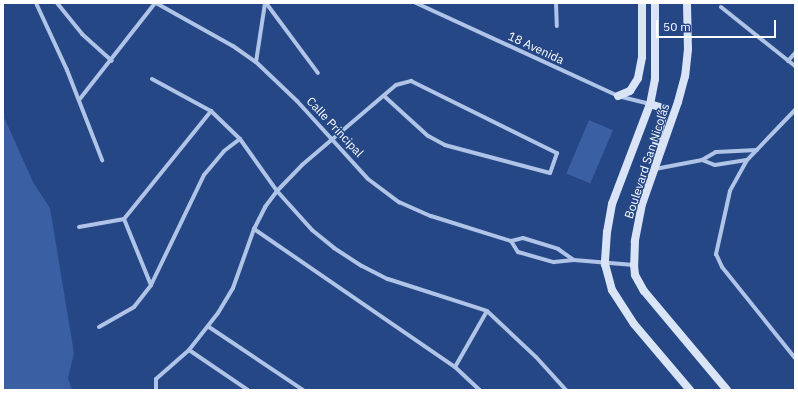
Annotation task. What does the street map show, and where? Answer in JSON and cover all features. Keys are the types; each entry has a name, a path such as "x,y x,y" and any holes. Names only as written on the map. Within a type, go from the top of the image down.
{"main road":[{"path":"618,96 630,91 638,78 642,57 642,3"},
{"name":"Boulevard San Nicolás","path":"655,3 656,79 650,104 612,204 607,232 605,264 612,290 634,324 690,390"},
{"name":"Boulevard San Nicolás","path":"687,3 688,49 684,76 678,102 642,204 635,241 635,275 644,291 727,390"},
{"path":"650,104 659,107 663,116 655,150 658,158"}],"street":[{"path":"36,3 79,100 102,160"},
{"path":"57,3 82,34 112,61"},
{"path":"79,100 112,61 156,3"},
{"name":"Calle Principal","path":"156,3 233,46 256,62 277,80 368,179 399,202 431,216 511,241 523,238 544,244 558,249 574,260"},
{"path":"256,62 265,3"},
{"path":"265,3 318,73"},
{"name":"18 Avenida","path":"416,3 618,96 650,104"},
{"path":"556,3 557,26"},
{"path":"721,7 795,66"},
{"path":"788,61 795,53"},
{"path":"152,80 211,111 240,139 277,191 312,230 362,266 388,279 488,311 536,357 566,390"},
{"path":"156,390 156,379 189,350 209,326 233,288 254,229 265,207 277,191 302,165 396,85 411,82 557,153 550,173 444,145 428,136 384,96"},
{"path":"795,110 747,160 730,191 716,254 722,266 795,358"},
{"path":"79,228 124,219 211,111"},
{"path":"99,327 134,307 151,285 204,175 224,151 240,139"},
{"path":"655,169 702,160 716,152 758,150"},
{"path":"702,160 714,165 747,160"},
{"path":"124,219 151,285"},
{"path":"254,229 455,367 480,390"},
{"name":"Calle Principal","path":"511,241 518,252 554,262 574,260 605,264 634,265"},
{"path":"455,367 488,311"},
{"path":"209,326 303,390"},
{"path":"189,350 248,390"}],"shaded area":[{"path":"3,115 33,182 50,208 74,353 68,378 72,390 3,390"},
{"path":"589,120 613,130 590,184 566,173"}]}
